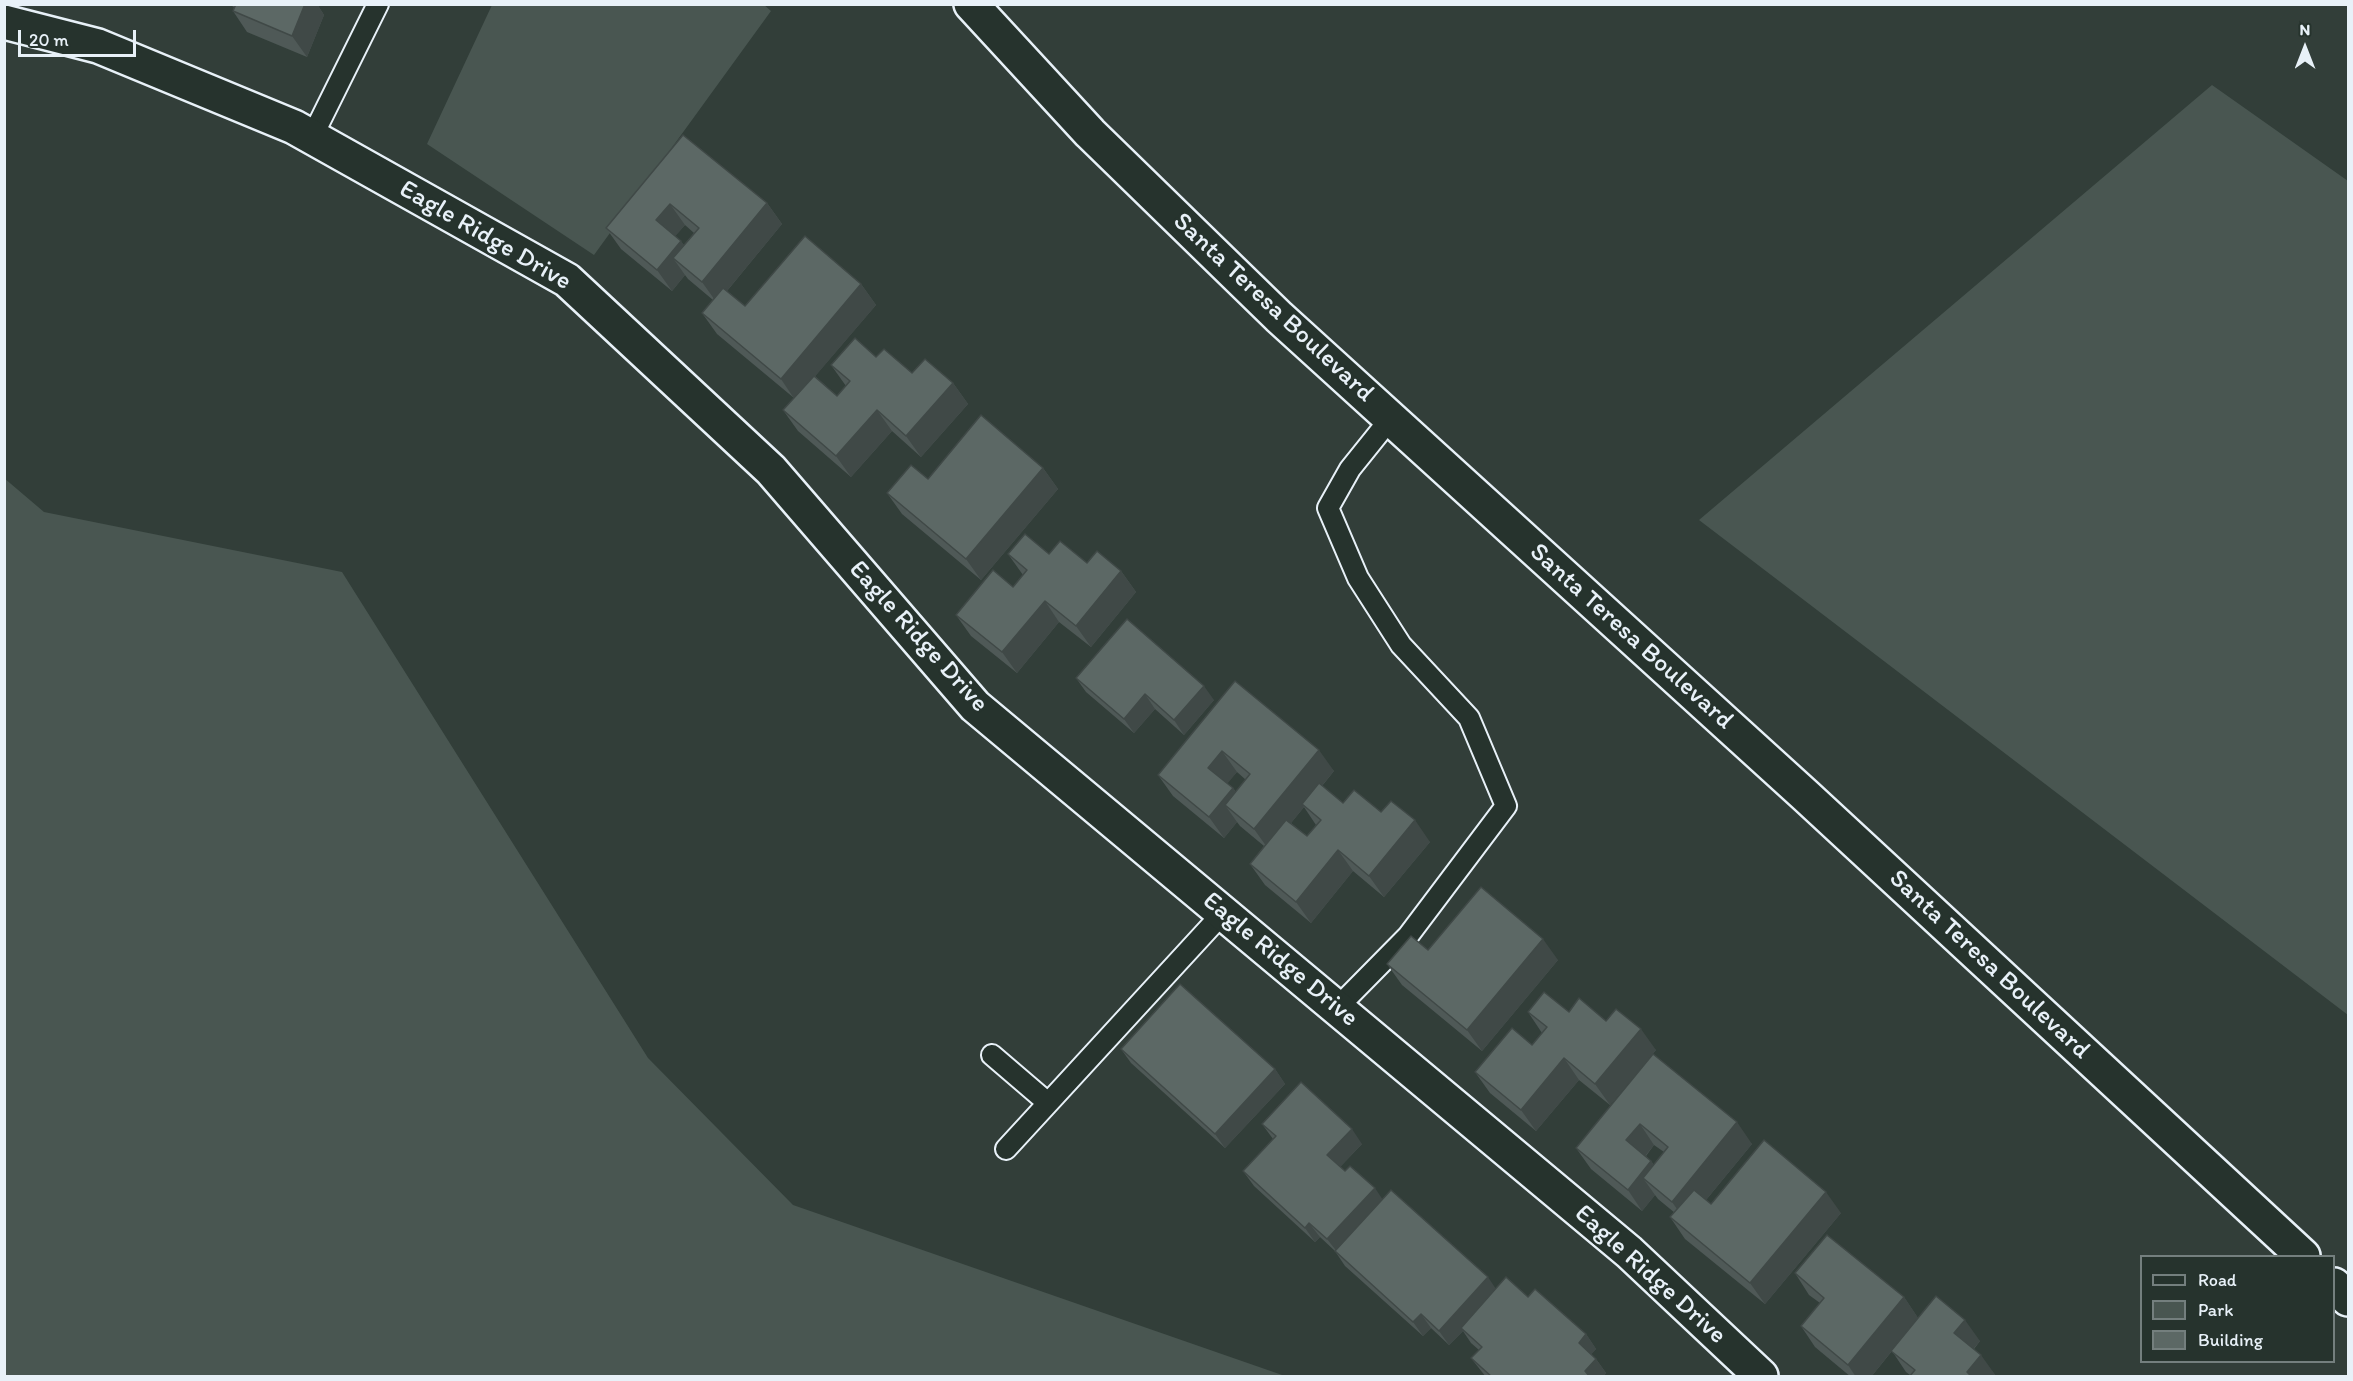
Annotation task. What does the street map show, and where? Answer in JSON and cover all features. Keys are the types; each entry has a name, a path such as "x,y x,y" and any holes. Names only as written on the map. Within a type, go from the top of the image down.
{"street":[{"name":"Santa Teresa Boulevard","path":"971,4 1090,133 1279,316 1806,796 2301,1255"},
{"name":"Eagle Ridge Drive","path":"4,22 98,46 294,127 567,280 771,470 975,706 1629,1252 1761,1377"},
{"path":"2335,1286 2349,1299"}],"lane":[{"path":"312,136 378,4"},
{"path":"1337,1008 1408,936 1506,806 1469,718 1401,645 1358,578 1328,508 1350,469 1390,418"},
{"path":"1006,1149 1223,913"},
{"path":"992,1055 1048,1103"}],"green space":[{"path":"763,4 771,11 594,255 427,144 492,5"},
{"path":"2212,85 2348,181 2348,1015 1699,520"},
{"path":"4,478 44,512 342,572 648,1058 793,1205 1285,1376 5,1376"}],"building":[{"path":"236,4 305,4 292,36 233,11"},
{"path":"683,135 767,203 702,282 673,258 699,228 670,204 656,220 681,241 657,270 606,228"},
{"path":"805,236 861,284 781,379 702,313 723,288 745,306"},
{"path":"855,338 876,357 884,349 912,373 925,359 953,383 906,436 877,410 836,456 783,410 814,376 837,396 850,381 831,365"},
{"path":"981,415 1043,468 966,559 887,493 911,465 928,479"},
{"path":"1025,534 1049,554 1060,541 1087,563 1097,551 1121,571 1076,626 1045,601 1002,652 956,615 993,570 1013,587 1027,570 1008,554"},
{"path":"1127,619 1204,686 1174,720 1145,694 1124,719 1076,678"},
{"path":"1235,681 1319,750 1254,829 1225,805 1250,774 1222,751 1208,768 1233,788 1209,817 1158,775"},
{"path":"1319,783 1343,803 1354,790 1381,812 1391,801 1415,820 1369,876 1338,850 1296,902 1250,864 1286,820 1307,836 1321,820 1302,804"},
{"path":"1481,887 1543,939 1467,1030 1387,964 1411,936 1428,950"},
{"path":"1180,984 1275,1069 1215,1134 1121,1049"},
{"path":"1544,992 1569,1012 1579,998 1606,1021 1616,1009 1641,1029 1595,1084 1564,1058 1521,1110 1475,1072 1512,1028 1532,1045 1547,1027 1528,1012"},
{"path":"1653,1054 1737,1122 1672,1202 1643,1178 1668,1147 1640,1124 1626,1140 1651,1161 1628,1190 1576,1148"},
{"path":"1301,1082 1352,1129 1327,1155 1345,1171 1350,1166 1375,1188 1327,1239 1309,1223 1305,1228 1243,1171 1276,1136 1262,1124"},
{"path":"1764,1140 1826,1192 1750,1283 1670,1217 1694,1190 1711,1204"},
{"path":"1391,1190 1488,1277 1439,1331 1421,1314 1413,1322 1335,1251"},
{"path":"1827,1235 1904,1297 1848,1365 1801,1326 1824,1298 1795,1273"},
{"path":"1506,1277 1528,1297 1535,1289 1586,1334 1579,1343 1596,1359 1585,1371 1590,1377 1492,1377 1471,1358 1482,1347 1461,1328"},
{"path":"1936,1296 1965,1320 1954,1333 1981,1355 1967,1372 1972,1377 1909,1377 1915,1370 1891,1351"}]}
